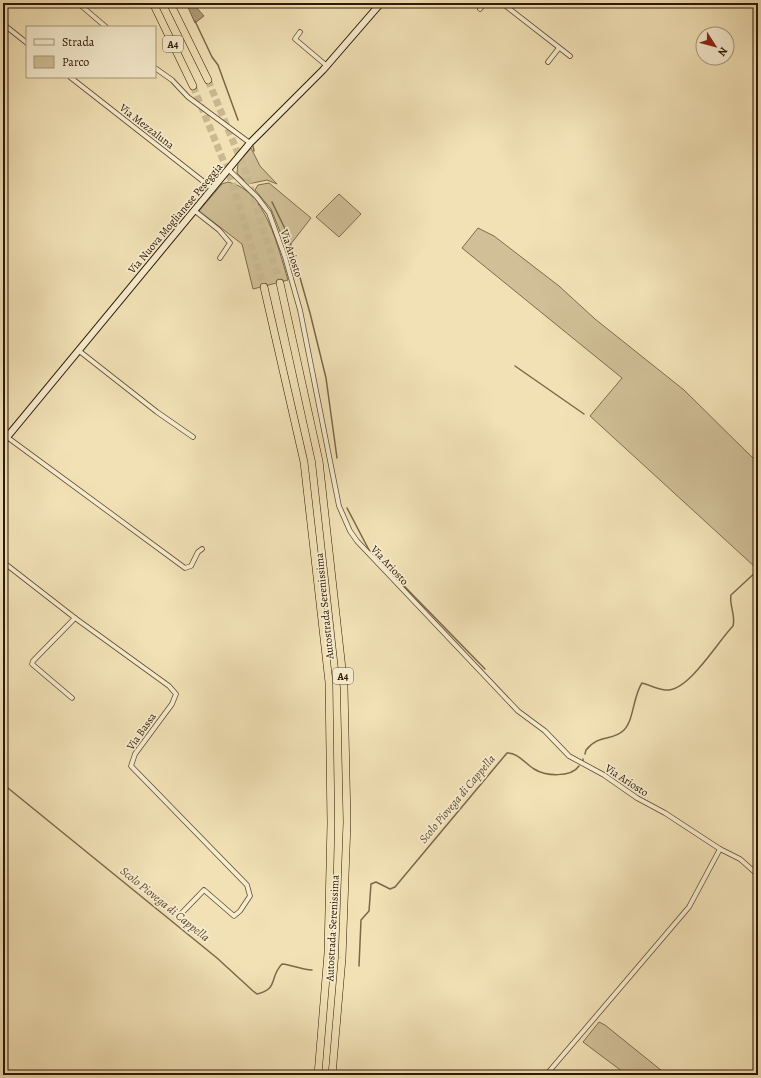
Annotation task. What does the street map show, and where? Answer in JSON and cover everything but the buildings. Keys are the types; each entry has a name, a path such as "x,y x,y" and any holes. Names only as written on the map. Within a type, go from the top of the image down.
{"highway":[{"name":"A4","path":"153,3 193,86"},
{"name":"A4","path":"170,3 208,80"},
{"name":"Autostrada Serenissima","path":"280,283 319,461 344,687 347,829 342,958 332,1075"},
{"name":"Autostrada Serenissima","path":"264,287 304,462 329,682 331,831 328,953 318,1075"}],"main road":[{"name":"Via Nuova Moglianese Peseggia","path":"5,439 250,143 327,66 381,3"}],"street":[{"path":"78,3 105,26"},
{"path":"480,9 485,3"},
{"path":"502,3 570,56"},
{"path":"3,24 26,42"},
{"path":"300,32 295,39 327,66"},
{"path":"548,62 559,48"},
{"path":"156,69 172,80 188,97 250,143"},
{"name":"Via Mezzaluna","path":"71,78 213,189"},
{"name":"Via Ariosto","path":"229,170 257,197 269,213 285,257 300,310 339,506 350,531 357,541 518,711 545,730 569,756 604,775 637,798 665,813 720,849 740,859 758,875"},
{"path":"195,210 219,230 230,243 220,258"},
{"path":"78,350 157,412 193,437"},
{"path":"5,439 185,568 191,566 198,552 202,549"},
{"name":"Via Bassa","path":"3,562 75,618 174,690 176,694 172,704 135,754 131,766 250,890 247,901 234,916 204,890 178,917"},
{"path":"72,698 32,664 33,661 75,618"},
{"path":"546,1075 689,906 720,849"}],"green space":[{"path":"251,148 260,166 277,184 267,180 248,184 237,173 238,163"},
{"path":"228,182 241,187 252,196 261,208 275,237 288,280 253,289 242,244 199,211 222,184"},
{"path":"269,183 311,218 287,249 271,209 255,190 258,185"},
{"path":"339,194 361,214 339,237 316,217"},
{"path":"478,228 494,236 559,286 595,319 684,390 758,463 758,564 755,567 590,416 622,378 462,248"},
{"path":"599,1022 605,1025 667,1075 627,1075 583,1042"}],"shaded area":[{"path":"186,3 198,3 196,7 204,16 195,23"}],"waterway":[{"path":"195,21 212,57 218,65 238,120"},
{"path":"253,146 254,151"},
{"path":"272,202 288,235 310,313 326,378 337,458"},
{"path":"515,366 584,414"},
{"path":"347,508 369,550 485,669"},
{"name":"Scolo Piovega di Cappella","path":"585,754 586,750 596,741 615,736 624,730 630,720 637,694 642,683 665,690 674,689 693,675 733,626 734,618 731,595 758,570"},
{"name":"Scolo Piovega di Cappella","path":"359,966 361,920 369,911 371,884 376,882 390,889 395,887 507,753 514,754 534,769 545,773 558,775 570,773 579,766"},
{"name":"Scolo Piovega di Cappella","path":"3,784 217,958 257,994 264,992 271,986 276,973 282,964 312,970"}],"tunnel":[{"path":"208,80 246,173 280,283"},
{"path":"193,86 232,182 264,287"}]}
